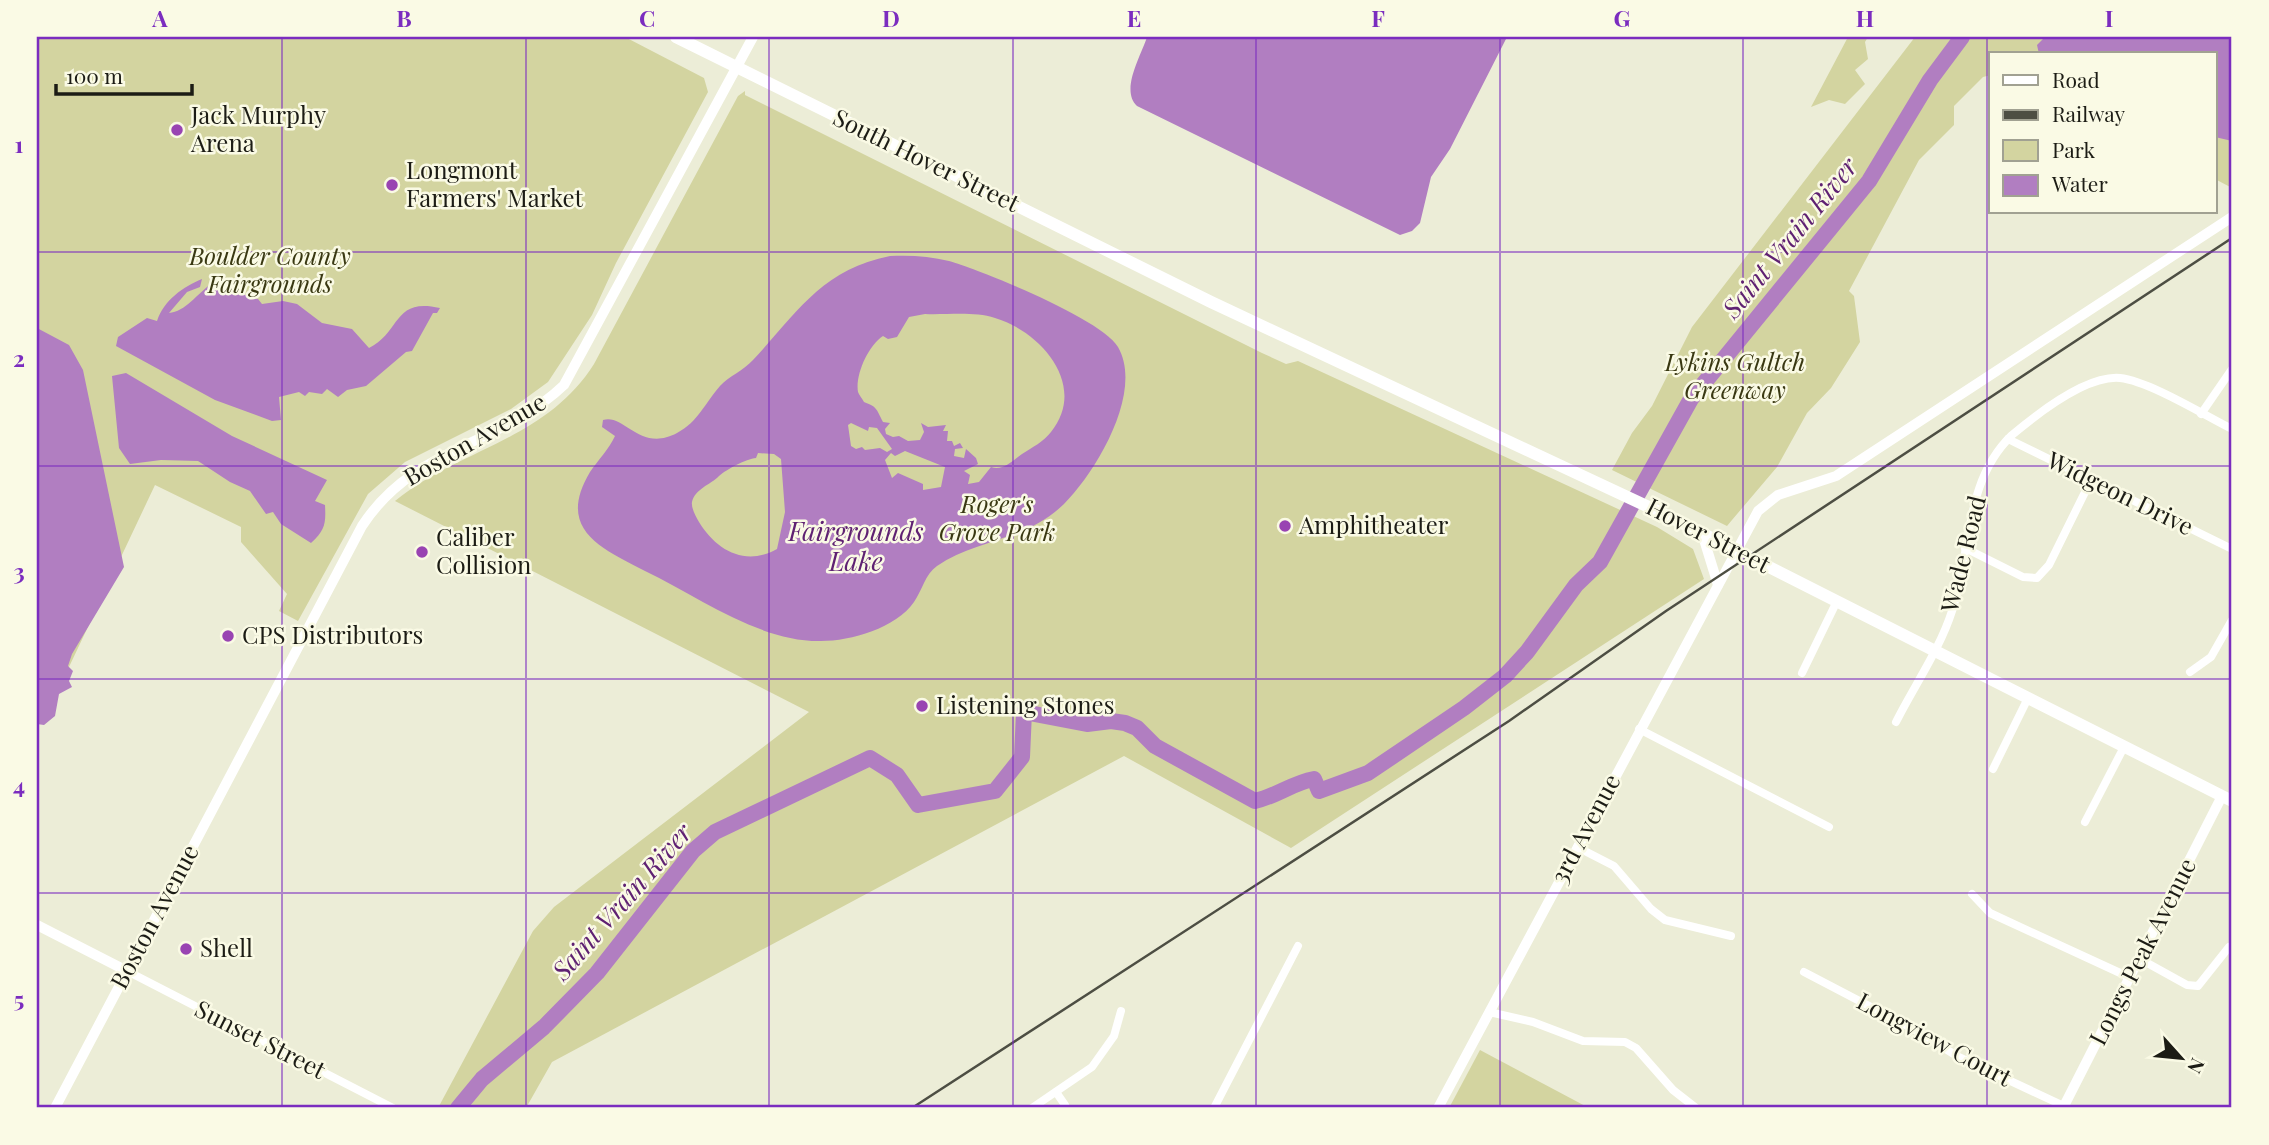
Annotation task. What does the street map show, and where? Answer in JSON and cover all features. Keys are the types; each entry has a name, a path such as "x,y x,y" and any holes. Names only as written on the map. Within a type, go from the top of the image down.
{"main road":[{"name":"South Hover Street","path":"676,37 1177,285"},
{"name":"Hover Street","path":"1177,285 1613,489 2227,799"}],"street":[{"name":"Boston Avenue","path":"55,1108 275,688 374,507 409,474 523,418 543,405 565,385 753,37"},
{"name":"3rd Avenue","path":"1438,1108 1754,516 1770,499 1836,476 2232,217"},
{"path":"2202,414 2232,369"},
{"path":"2008,439 2074,392 2095,381 2108,379 2135,382 2232,429"},
{"name":"Widgeon Drive","path":"2008,439 2232,550"},
{"name":"Wade Road","path":"1896,722 1954,604 1978,491 2008,439"},
{"path":"1965,548 2023,577 2037,578 2049,565 2091,480"},
{"path":"1702,533 1718,585"},
{"path":"1802,673 1837,601"},
{"path":"2190,671 2211,657 2232,620"},
{"path":"1993,769 2028,698"},
{"path":"1639,729 1829,827"},
{"path":"2085,822 2124,747"},
{"name":"Longs Peak Avenue","path":"2063,1107 2227,799"},
{"path":"1577,848 1614,866 1651,909 1665,919 1731,936"},
{"path":"1972,894 1990,913 2131,978"},
{"path":"37,925 127,971"},
{"path":"1214,1108 1298,946"},
{"path":"2140,959 2187,985 2198,986 2229,947"},
{"name":"Sunset Street","path":"127,971 393,1108"},
{"name":"Longview Court","path":"1804,972 1903,1023 1957,1056 2063,1107"},
{"path":"1032,1108 1092,1067 1114,1036 1121,1011"},
{"path":"1489,1012 1533,1022 1583,1041 1625,1042 1636,1048 1673,1090 1696,1108"},
{"path":"1056,1092 1065,1105"}],"green space":[{"name":"Boulder County Fairgrounds","path":"37,37 625,37 704,78 708,92 616,263 592,315 548,382 511,409 405,462 368,494 298,621 279,611 287,594 241,542 241,527 155,485 43,722 37,719"},
{"path":"1848,37 1868,37 1865,42 1868,59 1855,70 1865,84 1845,104 1829,100 1811,107"},
{"name":"Lykins Gultch Greenway","path":"1915,37 2232,37 2232,188 2216,180 2216,52 1989,52 1989,76 1983,77 1954,106 1954,125 1919,160 1849,291 1854,296 1860,342 1831,388 1807,413 1777,467 1727,526 1612,470 1632,433 1652,406 1692,327"},
{"name":"Roger's Grove Park","path":"745,91 745,95 1262,353 1286,364 1298,361 1657,527 1693,549 1704,579 1291,848 1124,756 552,1062 526,1108 438,1108 533,931 554,907 809,712 395,501 447,468 527,427 552,410 574,390 594,364 738,96"},
{"path":"1480,1050 1589,1108 1449,1108"}],"water":[{"path":"1147,37 1507,37 1450,149 1431,177 1420,223 1412,231 1400,235 1137,106 1132,99 1131,82"},
{"path":"2045,37 2232,37 2232,141 2216,137 2216,52 2039,52 2037,45"},
{"name":"Fairgrounds Lake","path":"890,256 912,256 942,259 965,266 1066,310 1090,323 1118,347 1124,365 1125,386 1121,408 1102,452 1077,490 1064,504 1034,526 968,550 937,566 906,611 885,626 846,639 798,639 752,626 599,545 581,522 578,508 581,492 590,472 615,436 602,427 603,420 611,419 643,436 653,438 664,438 684,429 724,382 753,360 812,295 846,271","holes":["925,314 987,316 1012,325 1029,335 1043,348 1062,379 1064,397 1061,414 1051,432 1007,465 1000,468 991,467 979,482 968,484 970,475 964,471 978,464 976,458 966,449 964,458 954,456 955,449 963,448 960,443 954,446 952,441 947,441 948,431 943,431 946,425 928,427 921,423 924,432 920,440 908,441 886,434 885,429 890,423 883,422 876,409 864,402 858,392 859,377 872,347 883,336 888,339 897,337 909,317","851,423 868,431 869,427 877,428 892,449 887,452 880,448 856,449 851,446 848,425","905,451 945,467 941,487 923,490 923,484 898,473 892,478 885,460 891,453 895,456","758,453 774,454 781,459 785,512 777,549 765,554 743,556 732,553 714,541 698,520 692,502 699,490 722,473 756,458"]},
{"path":"202,279 200,287 187,292 169,313 186,306 211,284 258,299 262,304 283,301 297,304 322,323 352,329 369,348 387,333 405,312 414,307 440,308 437,313 433,313 412,351 406,352 366,386 347,390 338,397 327,389 322,394 309,392 305,396 299,392 279,397 281,420 272,421 215,400 116,346 118,337 147,318 157,321 164,307 175,295"},
{"path":"37,328 69,345 83,370 124,567 72,654 68,666 73,671 69,681 72,687 59,694 55,716 44,725 37,724"},
{"path":"126,373 232,436 327,480 315,501 325,505 325,522 319,534 311,543 281,524 273,512 266,514 250,491 230,482 198,461 161,460 130,464 119,448 112,376"}],"waterway":[{"name":"Saint Vrain River","path":"458,1108 482,1079 544,1027 597,973 693,851 715,832 870,758 897,775 918,805 995,791 1022,757 1024,712 1087,724 1111,721 1137,728 1155,746 1255,801 1314,779 1319,791 1368,773 1464,708 1505,676 1527,652 1576,585 1600,562 1691,399 1869,181 1930,80 1962,37"}],"railway":[{"path":"912,1108 1509,721 1666,611 2232,238"}],"place":[{"name":"Jack Murphy Arena","path":"177,130"},
{"name":"Longmont Farmers' Market","path":"392,185"},
{"name":"Amphitheater","path":"1285,526"},
{"name":"Caliber Collision","path":"422,552"},
{"name":"CPS Distributors","path":"228,636"},
{"name":"Listening Stones","path":"922,706"},
{"name":"Shell","path":"186,949"}]}
